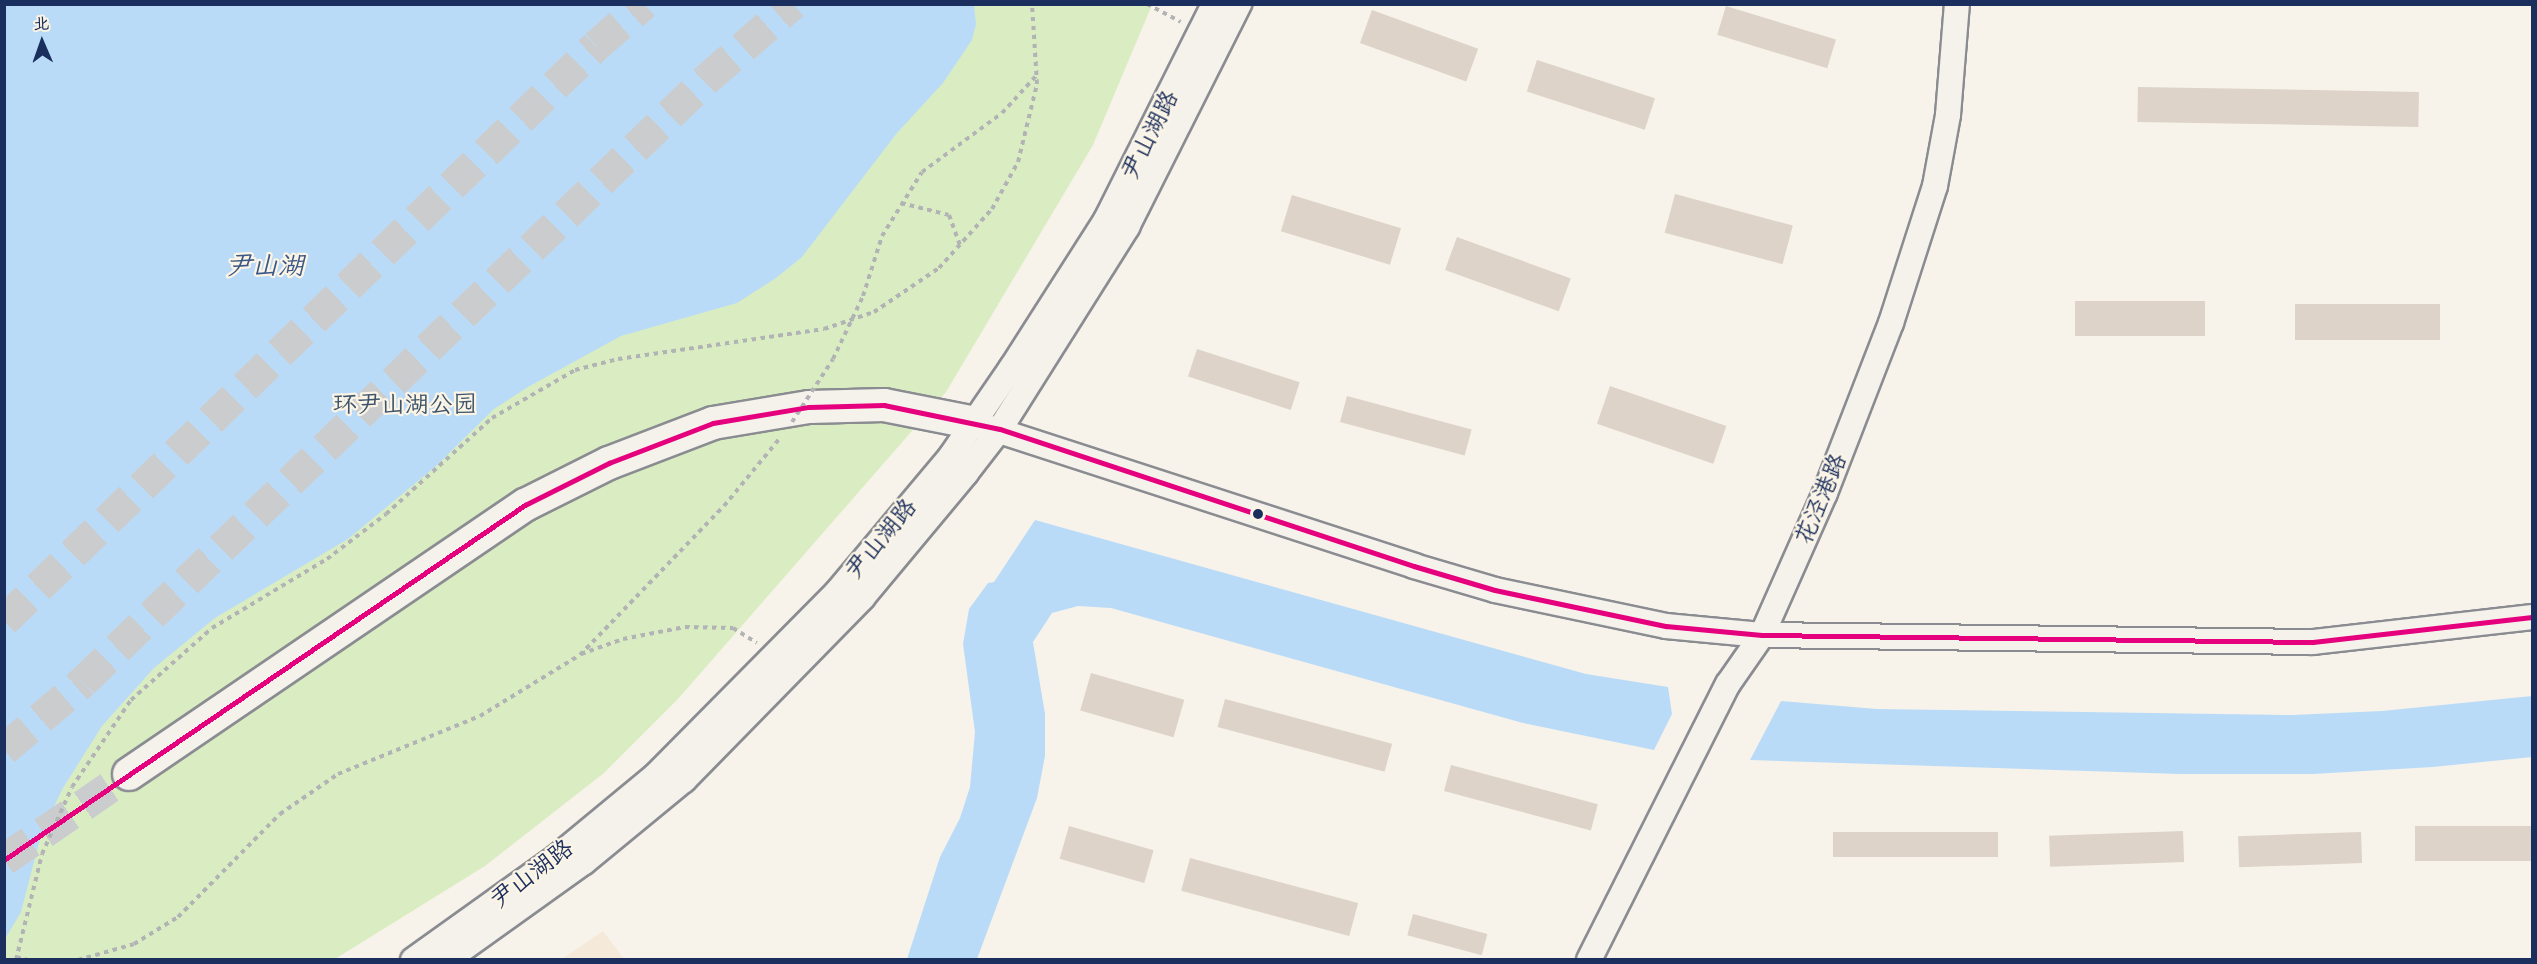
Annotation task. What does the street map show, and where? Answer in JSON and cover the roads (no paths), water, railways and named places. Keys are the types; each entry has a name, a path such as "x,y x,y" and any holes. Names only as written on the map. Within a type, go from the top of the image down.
{"highway":[{"path":"129,774 525,505 609,463 713,423 809,407 884,405 988,426"}],"street":[{"name":"尹山湖路","path":"413,960 558,856 657,774 837,592 988,426 1106,220 1214,4"},
{"name":"尹山湖路","path":"447,960 584,861 692,771 862,598 988,426 1126,227 1239,4"},
{"name":"花泾港路","path":"1589,960 1728,684 1762,635 1825,493 1891,323 1935,186 1947,115 1957,4"},
{"path":"988,426 1495,590 1666,626 1762,635 2313,642 2532,617"}],"water":[{"name":"尹山湖","path":"5,4 974,4 976,24 972,40 943,83 897,133 802,257 776,278 737,303 621,336 528,387 494,409 435,467 348,539 215,618 154,668 102,726 63,788 42,831 21,912 5,939"},
{"path":"1035,520 1586,674 1668,687 1672,714 1654,750 1523,723 1111,608 1078,606 1052,613 1033,642 1045,714 1045,756 1037,798 977,959 907,959 940,857 960,818 970,787 975,732 963,644 969,609 988,583 994,582"},
{"path":"2532,696 2532,757 2433,767 2313,774 2180,774 1750,760 1781,701 1877,709 2292,715 2382,711"}],"tunnel":[{"path":"4,621 596,46 644,4"},
{"path":"4,750 83,682 707,79 793,4"},
{"path":"4,860 129,774"}],"park label":[{"name":"环尹山湖公园","path":"405,405"}]}
